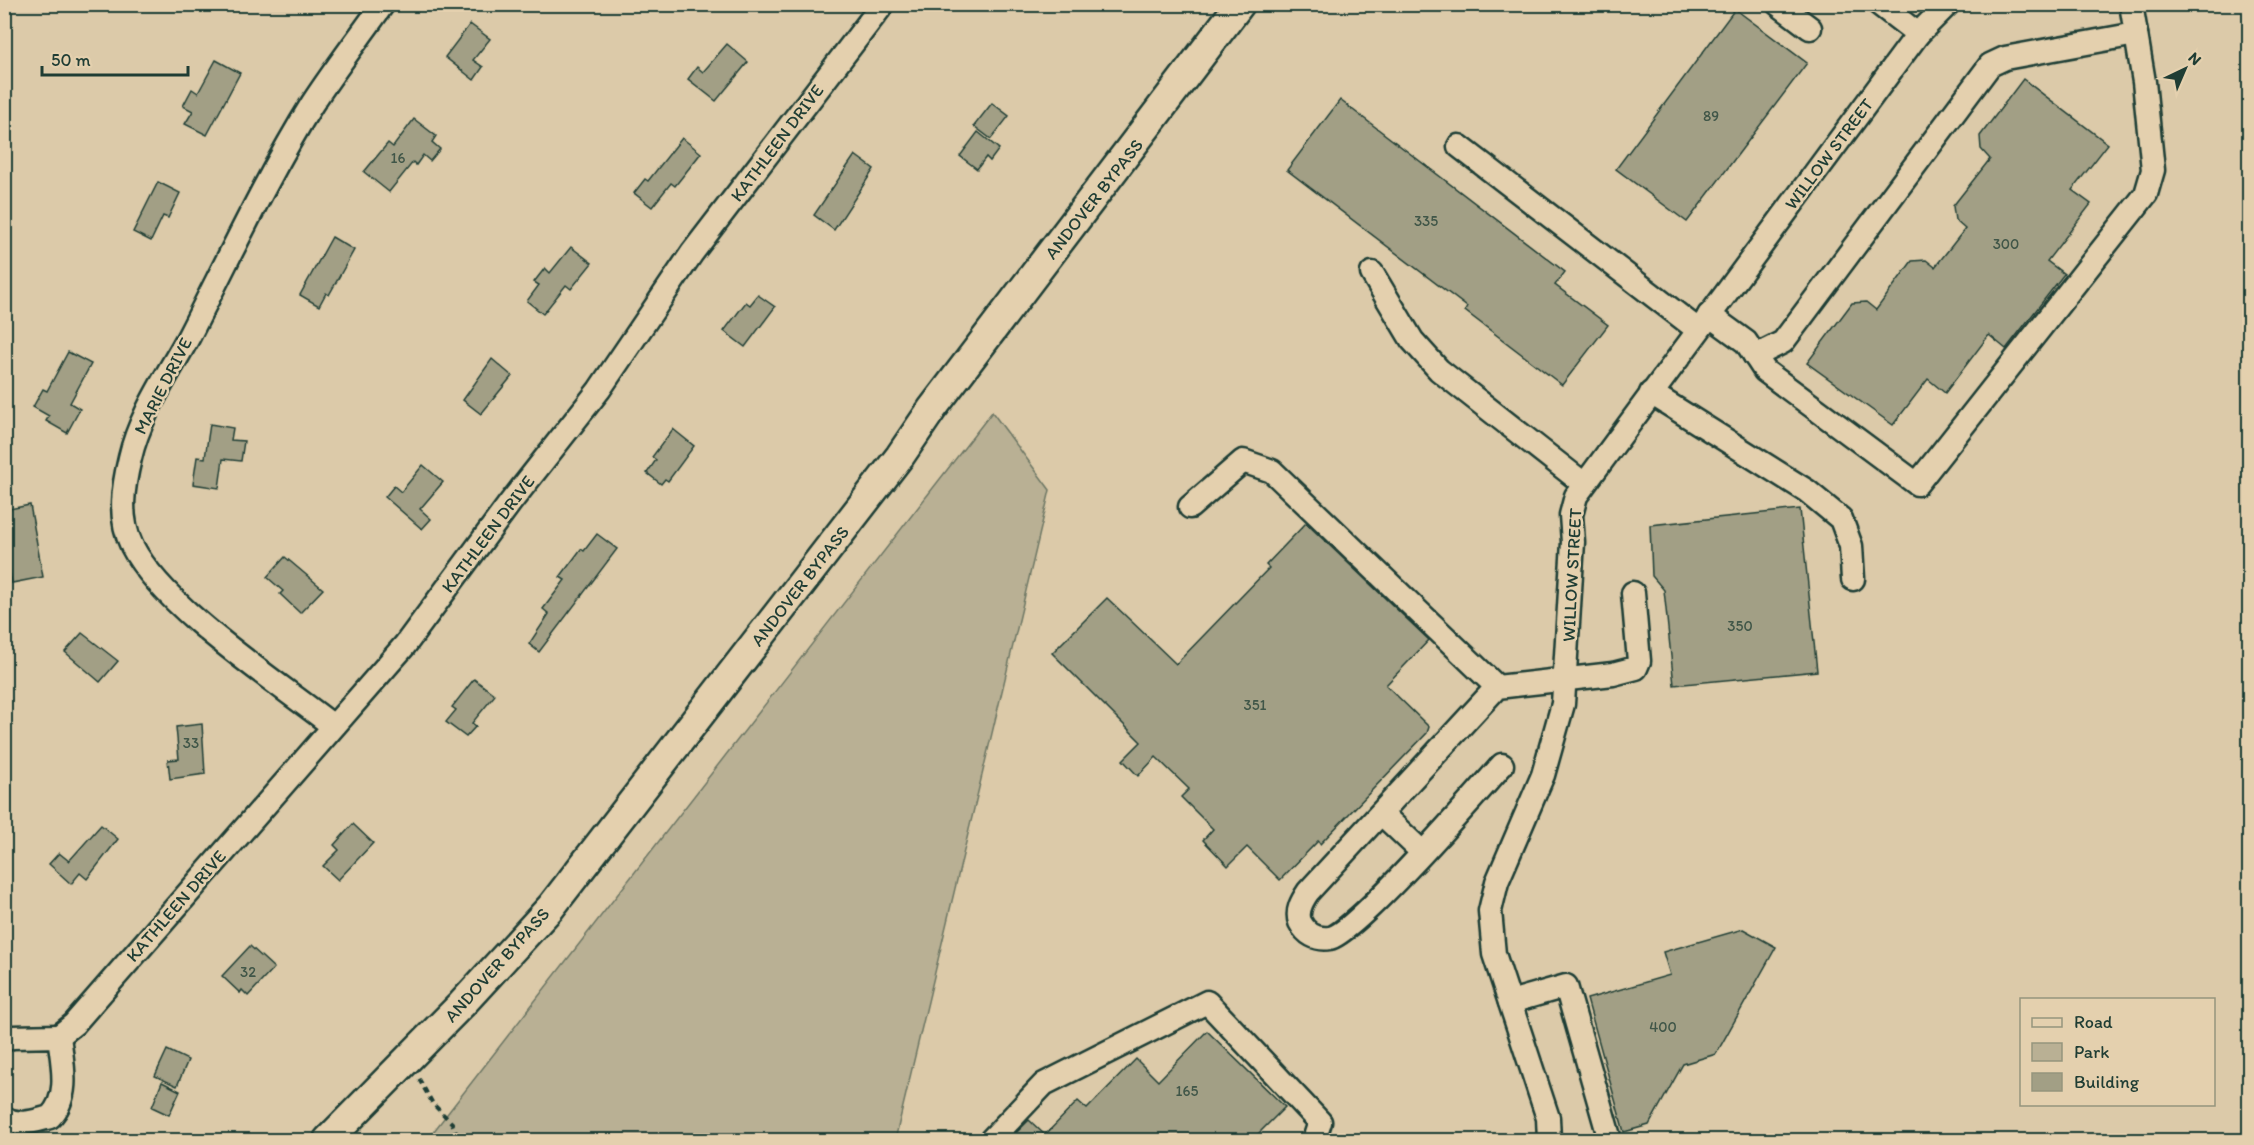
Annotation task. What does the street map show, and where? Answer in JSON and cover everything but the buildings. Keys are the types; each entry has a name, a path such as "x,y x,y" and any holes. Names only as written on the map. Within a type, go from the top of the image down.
{"main road":[{"name":"ANDOVER BYPASS","path":"328,1140 461,1005 587,862 900,456 932,409 1240,4"}],"street":[{"name":"MARIE DRIVE","path":"333,726 173,600 132,546 123,519 122,501 130,456 147,413 189,336 228,254 312,104 383,4"},
{"name":"KATHLEEN DRIVE","path":"59,1036 74,1024 405,645 510,503 599,390 692,253 884,4"},
{"path":"1778,4 1810,28"},
{"path":"1879,4 1918,34"},
{"name":"WILLOW STREET","path":"1549,1140 1548,1118 1494,954 1490,911 1497,882 1543,775 1563,704 1566,679 1571,516 1576,496 1918,34 1948,4"},
{"path":"1460,146 1704,322 1746,342 1765,371 1917,484 2146,194 2152,170 2131,4"},
{"path":"1755,356 1783,342 1990,65 2005,58 2136,34"},
{"path":"1372,273 1412,340 1439,370 1584,484"},
{"path":"1651,393 1808,491 1841,519 1851,546 1853,579"},
{"path":"1190,507 1243,461 1272,471 1497,687"},
{"path":"1502,765 1380,898 1332,938 1314,937 1304,930 1299,917 1300,904 1308,892 1497,687 1613,674 1636,668 1639,661 1633,593"},
{"path":"1382,814 1422,852"},
{"path":"1510,1002 1566,986 1610,1140"},
{"path":"991,1140 1044,1083 1208,1002 1317,1131"},
{"path":"4,1040 59,1036 63,1074 61,1102 50,1117 27,1123 12,1122 4,1118"}],"path":[{"path":"419,1078 433,1104 452,1123 459,1140"}],"green space":[{"path":"992,412 1050,490 895,1140 427,1140"}]}
